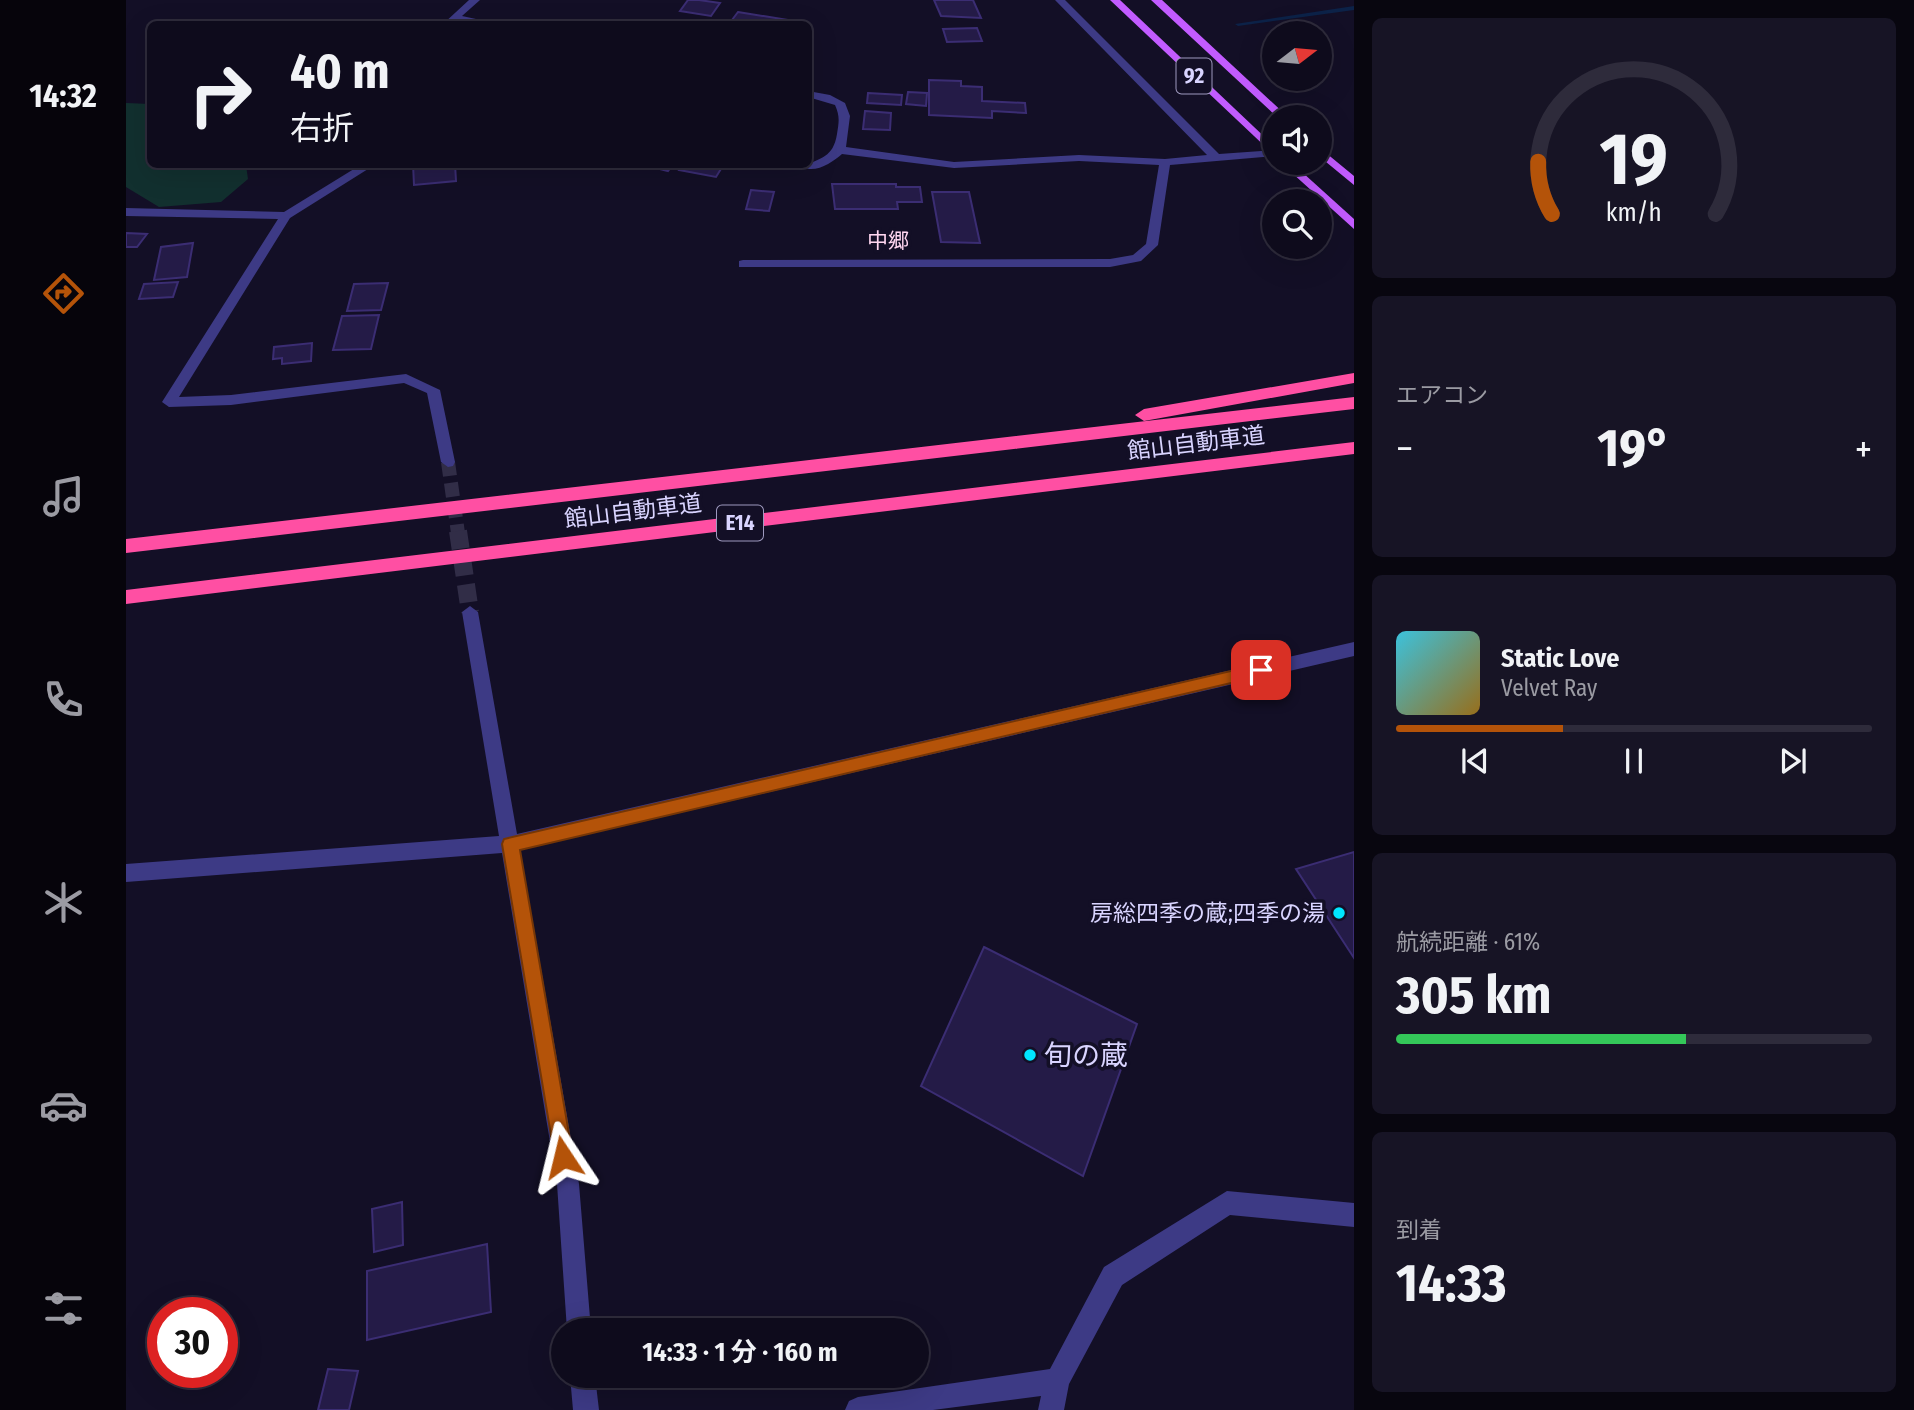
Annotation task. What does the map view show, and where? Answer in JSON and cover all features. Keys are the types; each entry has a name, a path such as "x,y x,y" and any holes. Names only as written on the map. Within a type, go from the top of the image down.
{"highway":[{"path":"915,454 1354,378"},
{"name":"館山自動車道","path":"126,546 1354,404"},
{"name":"館山自動車道","path":"126,597 1354,448"}],"main road":[{"name":"92","path":"1115,0 1262,141"},
{"name":"92","path":"1156,0 1270,105"},
{"path":"1332,162 1354,182"},
{"path":"1299,175 1354,225"}],"street":[{"path":"452,21 475,0"},
{"path":"1060,0 1217,159"},
{"path":"812,95 840,103 845,116 840,150 830,159 812,166"},
{"path":"840,150 954,164 1079,158 1165,162 1262,153"},
{"path":"743,264 1110,263 1138,258 1152,245 1165,162"},
{"path":"364,168 286,216 169,402 231,400 406,378 433,390 448,463"},
{"path":"126,212 286,216"},
{"path":"470,612 568,1184 578,1318"},
{"path":"126,873 510,844 1354,649"},
{"path":"1051,1410 1057,1381 1114,1276 1227,1203 1354,1215"},
{"path":"858,1410 946,1395 1057,1381"},
{"path":"584,1388 586,1410"}],"green space":[{"path":"126,103 147,104 147,168 246,168 248,179 221,202 159,207 126,187"}],"building":[{"path":"688,0 720,3 711,16 680,11"},
{"path":"934,0 973,0 981,18 941,16"},
{"path":"738,12 794,21 731,21"},
{"path":"977,28 982,41 947,42 943,29"},
{"path":"929,80 961,81 961,86 982,87 982,101 1025,103 1026,113 992,111 992,118 929,115"},
{"path":"908,92 927,93 926,106 906,104"},
{"path":"868,93 902,95 901,105 867,103"},
{"path":"865,111 891,113 890,130 863,129"},
{"path":"413,168 455,168 456,181 414,185"},
{"path":"680,168 722,168 716,177 679,170"},
{"path":"832,184 896,184 896,187 920,187 922,202 897,202 898,209 835,209"},
{"path":"751,190 774,192 769,211 746,209"},
{"path":"932,192 969,192 980,243 941,242"},
{"path":"126,233 147,234 137,247 126,247"},
{"path":"193,243 187,277 154,280 161,247"},
{"path":"178,282 173,297 139,299 144,284"},
{"path":"388,283 381,310 347,311 354,284"},
{"path":"379,315 371,349 333,350 342,316"},
{"path":"312,343 311,361 282,364 282,358 273,359 274,347"},
{"name":"房総四季の蔵;四季の湯","path":"1354,852 1354,958 1296,869"},
{"name":"旬の蔵","path":"984,947 1137,1024 1083,1176 921,1086"},
{"path":"402,1202 403,1245 374,1252 372,1209"},
{"path":"487,1244 491,1312 367,1340 367,1271"},
{"path":"328,1369 358,1371 349,1410 318,1410"}],"waterway":[{"path":"1238,24 1354,8"}],"tunnel":[{"path":"448,462 458,533"},
{"path":"458,531 470,612"}],"place":[{"name":"房総四季の蔵;四季の湯","path":"1339,913"},
{"name":"旬の蔵","path":"1030,1055"}],"district":[{"name":"中郷","path":"888,241"}],"route":[{"path":"563,1157 510,844 1261,670"}]}
